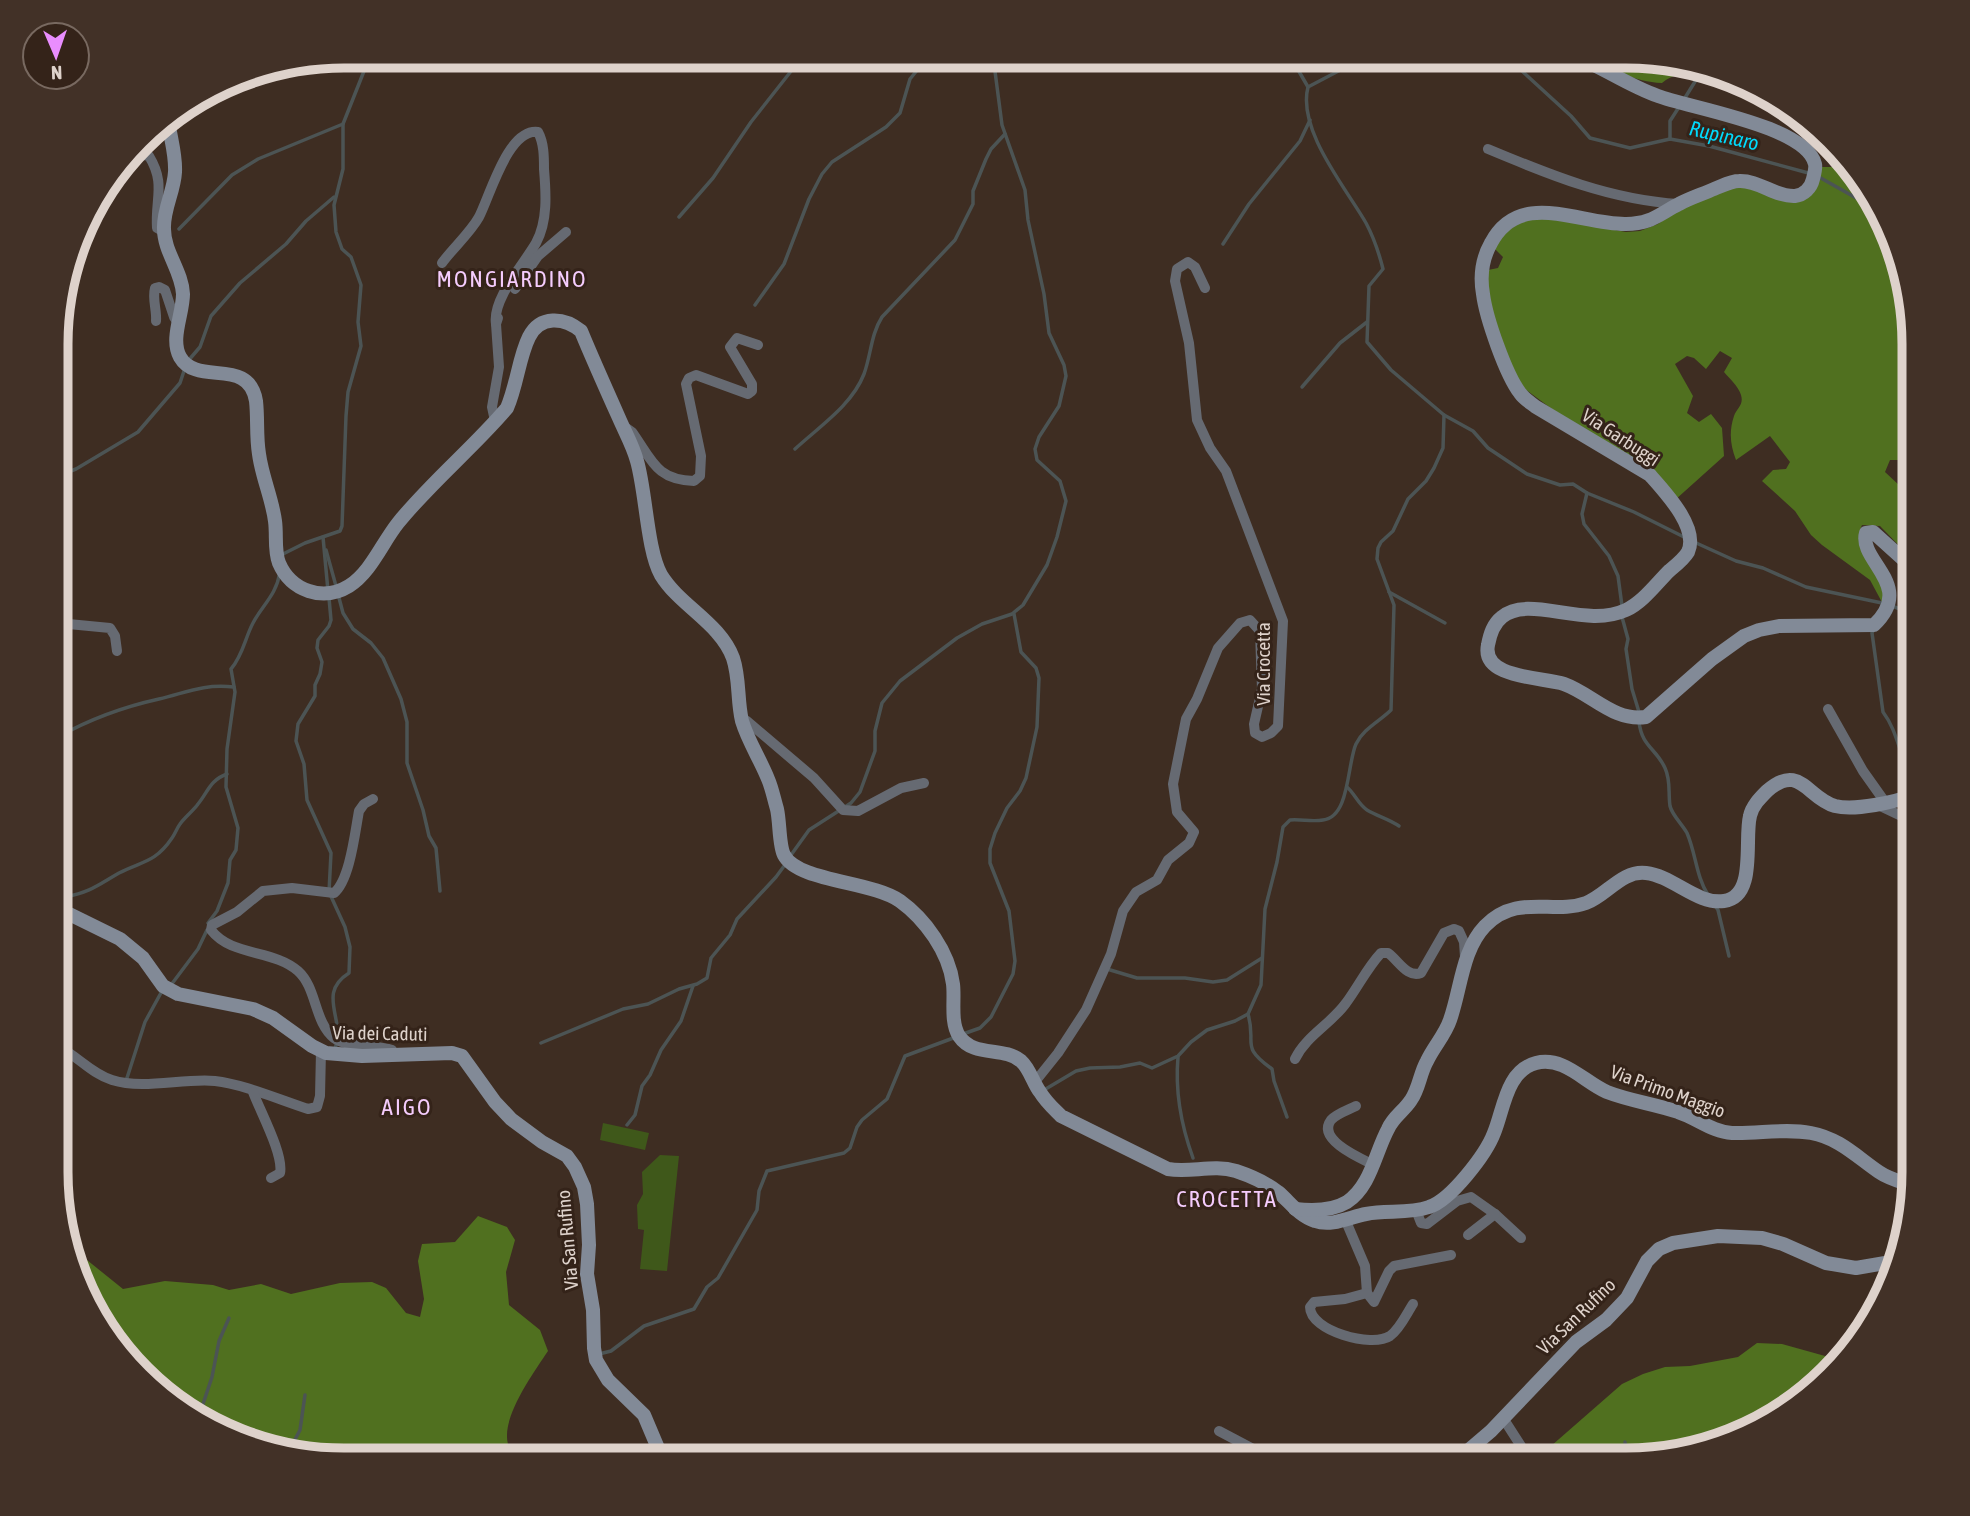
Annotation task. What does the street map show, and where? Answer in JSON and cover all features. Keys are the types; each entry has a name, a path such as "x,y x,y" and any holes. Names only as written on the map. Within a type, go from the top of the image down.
{"street":[{"name":"Via Garbuggi","path":"1598,68 1658,96 1753,121 1772,129 1804,149 1816,165 1812,183 1806,192 1795,196 1781,194 1755,182 1737,181 1679,204 1656,219 1625,225 1553,213 1529,214 1514,219 1497,231 1487,250 1480,278 1483,298 1508,373 1521,394 1536,407 1650,475 1690,529 1690,540 1687,553 1637,603 1617,614 1596,617 1529,608 1511,610 1500,618 1491,633 1487,650 1490,662 1500,670 1513,674 1563,684 1620,716 1636,719 1646,717 1712,659 1744,636 1759,629 1874,625 1886,610 1889,590 1880,567 1865,545 1866,533 1873,532 1902,557"},
{"path":"169,131 175,172 164,214 163,232 181,281 182,305 177,347 181,359 191,368 235,375 245,379 253,391 259,457 274,515 279,562 290,579 312,593 329,594 351,585 362,575 398,523 507,408 514,393 529,337 537,326 553,318 570,322 580,331 636,458 644,489 653,551 661,574 727,646 738,677 738,702 742,720 747,721 814,778 843,810 858,811 901,788 924,783"},
{"path":"442,263 478,219 499,168 513,146 527,133 538,132 544,154 544,214 536,243 526,255 498,306 495,317 499,367 491,414 495,421"},
{"path":"1488,149 1544,173 1618,197 1679,204"},
{"path":"144,155 149,156 156,166 160,182 157,228 163,232"},
{"path":"496,324 501,309 538,256 566,232"},
{"name":"Via Crocetta","path":"1034,1083 1058,1054 1086,1010 1111,954 1123,911 1136,892 1157,880 1168,860 1189,843 1194,832 1177,812 1172,784 1178,752 1186,719 1218,648 1240,622 1250,620 1260,631 1262,689 1254,724 1255,733 1262,737 1278,726 1283,621 1226,471 1210,448 1197,420 1189,343 1175,281 1177,269 1188,262 1195,267 1205,288"},
{"path":"156,321 154,292 155,288 159,287 165,290 174,317 180,324"},
{"path":"622,425 632,432 663,475 677,480 694,481 699,476 701,456 686,384 689,378 696,375 748,394 752,391 752,384 730,347 737,338 758,345"},
{"path":"68,624 110,628 115,636 117,651"},
{"path":"1828,709 1880,803 1902,815"},
{"name":"Via Primo Maggio","path":"742,720 768,780 781,823 783,854 792,865 808,873 889,894 922,921 947,962 953,982 954,1016 959,1035 976,1049 1009,1054 1021,1061 1047,1103 1061,1116 1168,1169 1181,1171 1218,1167 1234,1170 1258,1179 1318,1223 1334,1223 1370,1213 1429,1207 1445,1197 1481,1156 1492,1138 1515,1076 1535,1063 1547,1062 1573,1070 1606,1092 1692,1116 1719,1131 1811,1133 1828,1138 1845,1145 1880,1173 1901,1181"},
{"path":"1294,1208 1315,1210 1344,1204 1355,1194 1374,1165 1389,1126 1413,1098 1426,1062 1444,1035 1464,967 1477,936 1496,917 1525,906 1586,903 1629,874 1649,873 1706,899 1721,902 1729,900 1744,885 1750,814 1760,798 1778,783 1797,780 1804,783 1813,794 1836,806 1857,808 1902,798"},
{"path":"373,799 359,811 340,889 334,893 292,888 263,891 237,912 212,925 211,930 222,942 285,963 298,971 309,985 325,1027 334,1038 343,1042 385,1048 392,1050 394,1054"},
{"name":"Via dei Caduti","path":"68,916 120,939 143,958 163,986 178,994 253,1009 273,1018 321,1051 362,1056 452,1053"},
{"path":"1295,1059 1301,1045 1313,1037 1346,1004 1361,978 1381,953 1388,953 1410,973 1418,974 1444,933 1454,929 1459,931 1464,942 1464,967"},
{"path":"68,1054 93,1072 115,1081 214,1081 308,1109 317,1107 320,1096 321,1051"},
{"name":"Via San Rufino","path":"452,1053 462,1056 495,1102 511,1119 542,1142 568,1156 575,1167 587,1204 587,1274 593,1310 596,1360 608,1380 644,1415 658,1448"},
{"path":"253,1092 282,1165 280,1173 271,1178"},
{"path":"1356,1106 1332,1119 1329,1130 1344,1151 1374,1165"},
{"path":"1416,1210 1421,1223 1427,1224 1457,1201 1471,1197 1521,1238"},
{"path":"1468,1235 1495,1214"},
{"path":"1345,1219 1365,1266 1367,1293 1374,1302 1389,1270 1399,1264 1451,1255"},
{"name":"Via San Rufino","path":"1470,1448 1576,1342 1606,1320 1627,1298 1647,1261 1659,1249 1673,1243 1718,1236 1762,1238 1826,1263 1856,1268 1886,1263"},
{"path":"1367,1293 1345,1300 1314,1302 1310,1307 1310,1314 1318,1323 1331,1330 1363,1340 1384,1339 1395,1332 1413,1304"},
{"path":"1503,1418 1521,1448"},
{"path":"1219,1431 1251,1448"}],"green space":[{"path":"1612,68 1681,74 1662,83 1624,74"},
{"path":"1822,167 1838,168 1873,222 1887,255 1896,290 1902,344 1902,460 1890,460 1885,472 1900,486 1902,549 1880,526 1862,525 1860,533 1862,549 1883,589 1884,606 1870,580 1811,535 1795,511 1762,481 1773,470 1786,469 1790,462 1770,436 1736,460 1731,443 1732,422 1742,398 1724,372 1732,358 1720,351 1706,369 1694,358 1687,356 1675,364 1693,396 1687,413 1699,422 1711,414 1722,428 1724,456 1675,500 1525,389 1503,347 1489,301 1488,270 1498,268 1503,257 1493,247 1495,239 1526,219 1549,218 1626,232 1640,231 1658,224 1679,208 1736,187 1750,186 1789,200"},
{"path":"603,1123 649,1133 645,1150 600,1140"},
{"path":"660,1155 679,1156 667,1271 640,1269 644,1230 638,1229 637,1205 643,1194 642,1172"},
{"path":"478,1216 507,1227 515,1240 506,1272 509,1305 540,1330 548,1351 522,1392 511,1416 507,1437 509,1448 326,1447 290,1442 239,1427 206,1411 176,1391 137,1354 105,1310 81,1255 123,1289 165,1281 213,1285 229,1290 261,1284 291,1294 340,1283 372,1282 386,1288 406,1313 420,1317 424,1299 418,1261 422,1244 455,1242"},
{"path":"1757,1343 1782,1344 1830,1357 1794,1391 1764,1411 1715,1433 1644,1447 1549,1448 1622,1384 1665,1367 1690,1366 1738,1357"}],"waterway":[{"path":"283,554 340,531 342,526 348,392 361,346 358,322 361,285 351,257 342,249 336,232 334,205 343,169 343,124 365,68"},
{"path":"679,217 713,178 751,122 794,68"},
{"path":"755,305 784,264 809,199 822,174 832,162 886,127 900,113 910,79 919,68"},
{"path":"791,855 809,830 851,803 860,792 875,751 875,731 882,703 900,681 957,638 982,624 1012,614 1023,605 1047,565 1057,537 1066,501 1060,481 1037,460 1035,449 1039,437 1059,406 1066,376 1064,365 1049,333 1025,190 1002,125 995,68"},
{"name":"Rupinaro","path":"1297,68 1308,87 1344,68"},
{"name":"Rupinaro","path":"1519,68 1571,116 1590,138 1630,148 1670,139 1709,146 1812,174"},
{"path":"1683,101 1699,79"},
{"path":"1308,87 1307,104 1316,140 1366,223 1383,269 1369,286 1367,342 1391,370 1444,415 1473,431 1488,448 1527,474 1560,485 1573,484 1684,537"},
{"path":"1670,139 1670,121 1679,107"},
{"path":"1223,244 1249,204 1300,141 1310,120"},
{"path":"179,229 232,175 258,159 343,124"},
{"path":"795,449 852,396 864,374 882,317 955,240 973,204 973,191 986,159 1005,134"},
{"name":"Rupinaro","path":"1819,177 1862,201"},
{"path":"188,361 200,347 211,316 240,283 286,244 306,221 334,197"},
{"path":"1302,387 1340,343 1367,322"},
{"path":"68,472 138,432 180,383 185,368"},
{"path":"1044,1090 1076,1071 1090,1068 1140,1063 1152,1068 1178,1056 1207,1030 1248,1014 1261,985 1265,909 1283,827 1290,820 1319,821 1332,817 1343,800 1356,744 1367,730 1391,710 1394,605 1377,559 1378,548 1393,531 1408,499 1426,481 1434,468 1443,448 1444,415"},
{"path":"1587,493 1582,514 1584,524 1609,556 1618,576 1622,606"},
{"path":"323,537 328,591"},
{"path":"1694,542 1806,587 1882,603"},
{"path":"326,550 336,586"},
{"path":"208,923 217,911 228,883 230,860 236,850 238,828 226,787 227,749 235,692 231,669 253,623 276,587 280,572"},
{"path":"1389,592 1445,623"},
{"path":"338,594 343,613 353,629 371,643 383,658 401,699 407,722 407,763 429,836 436,848 440,891"},
{"path":"329,598 331,620 318,640 317,648 322,662 315,685 315,696 298,724 296,741 304,764 307,800 331,853 329,892 345,927 350,947 349,973 333,993 338,1034 334,1051"},
{"path":"1889,605 1902,610"},
{"path":"963,1034 980,1028 991,1017 1013,974 1015,961 1009,911 990,863 990,849 1007,808 1026,778 1037,727 1039,678 1036,668 1021,652 1014,614"},
{"path":"1622,617 1628,639 1626,649 1632,689 1639,712"},
{"path":"1874,628 1872,633 1883,712 1902,754"},
{"path":"68,732 95,719 187,691 234,687"},
{"path":"1639,722 1643,737 1665,768 1671,809 1687,833 1708,895"},
{"path":"68,896 100,885 154,857 166,846 213,783 227,774"},
{"path":"1347,787 1367,810 1399,826"},
{"path":"541,1043 623,1009 648,1004 707,978 711,958 730,935 737,919 787,862"},
{"path":"1714,904 1718,910 1729,956"},
{"path":"171,985 198,949 207,930"},
{"path":"1107,969 1137,978 1185,978 1213,982 1227,980 1262,958"},
{"path":"627,1125 635,1115 642,1086 661,1050 681,1021 693,986"},
{"path":"126,1081 145,1022 162,991"},
{"path":"1248,1014 1252,1049 1272,1069 1287,1117"},
{"path":"599,1354 611,1351 644,1326 694,1309 707,1287 718,1278 757,1210 759,1191 767,1171 844,1153 850,1148 862,1120 887,1099 905,1056 956,1037"},
{"path":"1178,1057 1180,1108 1193,1158"},
{"path":"202,1408 212,1377 219,1341 229,1318"},
{"path":"293,1443 300,1430 305,1395"},
{"path":"1625,1442 1626,1448"}],"district":[{"name":"MONGIARDINO","path":"512,279"},
{"name":"AIGO","path":"407,1107"},
{"name":"CROCETTA","path":"1227,1199"}]}
